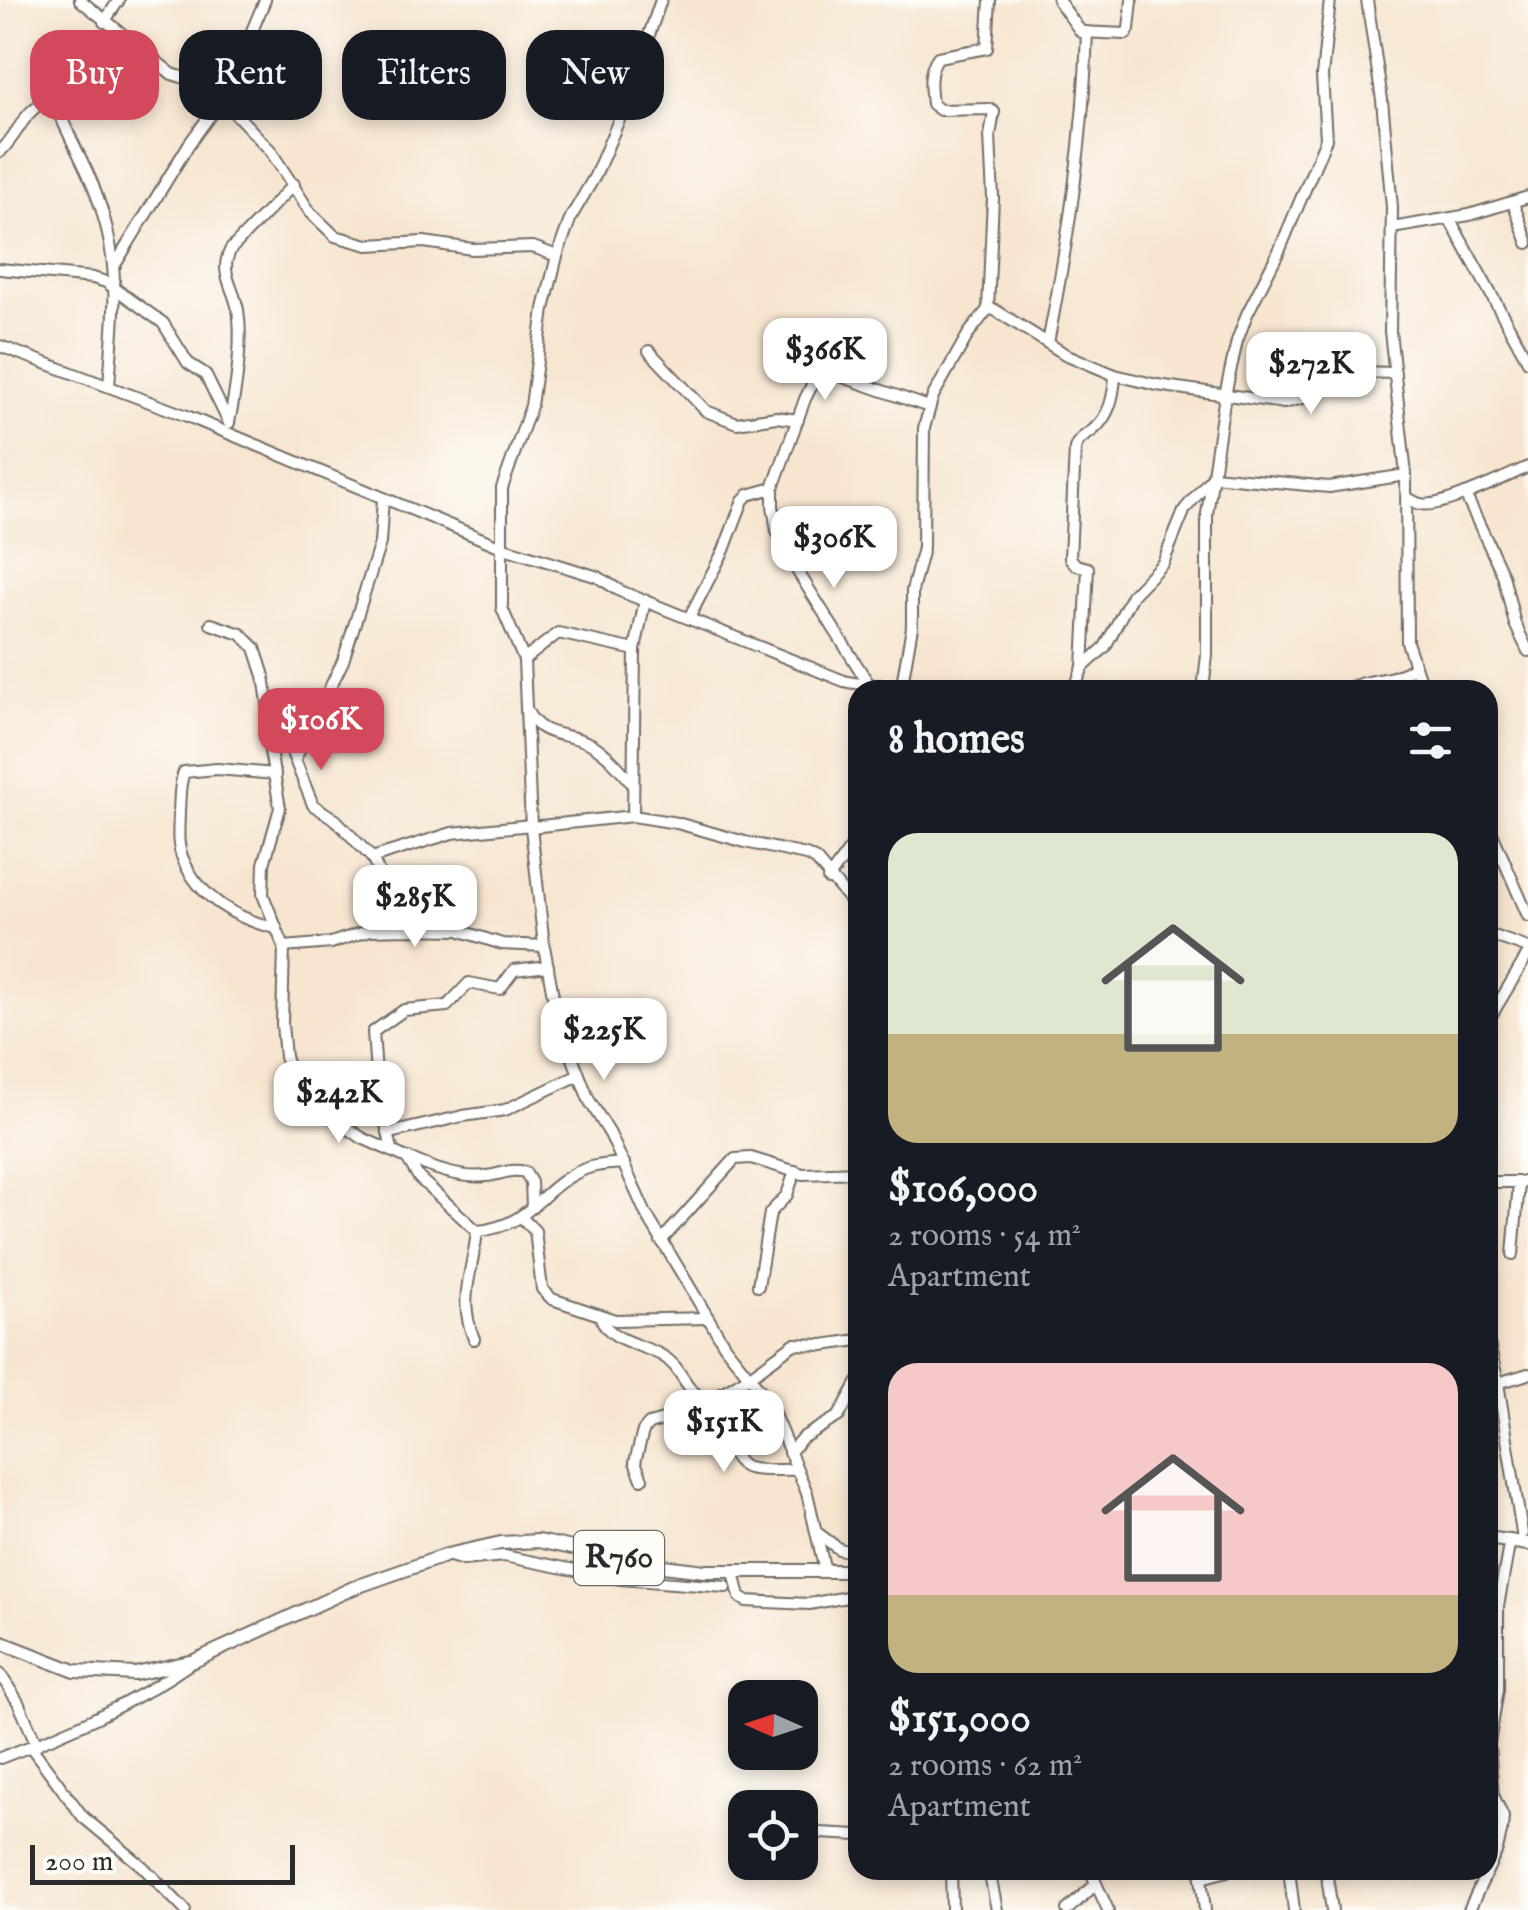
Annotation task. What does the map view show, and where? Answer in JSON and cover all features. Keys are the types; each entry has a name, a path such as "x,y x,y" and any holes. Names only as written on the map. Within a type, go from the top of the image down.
{"main road":[{"name":"R760","path":"194,1661 353,1588 447,1555 501,1543 538,1541 732,1580 848,1571"},
{"path":"0,1642 75,1671 110,1675 194,1661"}],"street":[{"path":"80,0 179,76"},
{"path":"104,22 120,0"},
{"path":"253,30 266,0"},
{"path":"661,0 624,108 557,256 544,308 530,406 502,488 502,608 524,660 531,826 544,946 557,1018 579,1075 662,1241 736,1362 768,1400 798,1470 825,1571"},
{"path":"900,680 912,627 912,591 923,548 922,461 929,408 969,333 988,309 993,198 990,144 994,112 940,110 932,104 931,68 938,57 987,48 990,0"},
{"path":"1058,0 1078,30 1087,32 1128,32 1132,0"},
{"path":"1204,680 1206,529 1225,395 1247,314 1280,249 1326,138 1322,76 1330,0"},
{"path":"1367,0 1382,100 1392,228 1390,331 1406,475 1407,642 1419,680"},
{"path":"1048,343 1070,230 1087,32"},
{"path":"0,152 30,111"},
{"path":"63,120 96,192 115,266 117,291 109,386"},
{"path":"115,266 203,120"},
{"path":"242,120 270,150 310,212 327,230 357,243 424,242 472,249 533,247 557,256"},
{"path":"228,428 234,398 238,312 225,270 226,258 264,212 276,205 294,184"},
{"path":"1392,228 1450,220 1528,197"},
{"path":"1512,203 1528,242"},
{"path":"1450,220 1528,361"},
{"path":"0,269 106,282 164,323 188,363 205,374 228,428"},
{"path":"988,309 1066,354 1115,375 1157,385 1284,402 1315,395 1336,378 1358,372 1395,374"},
{"path":"0,346 228,428 504,548 598,577 620,591 848,682"},
{"path":"649,351 706,411 737,423 776,417 798,420"},
{"path":"866,680 831,628 778,532 773,488 816,378 827,374 929,408"},
{"path":"1078,680 1083,668 1088,568 1076,565 1070,554 1076,448 1078,441 1098,425 1112,402 1115,375"},
{"path":"1406,497 1422,505 1464,494 1528,468"},
{"path":"1213,476 1330,487 1406,475"},
{"path":"1083,668 1105,648 1132,595 1157,572 1185,508 1213,476"},
{"path":"690,618 724,550 743,500 773,488"},
{"path":"1464,494 1503,575 1515,624 1528,651"},
{"path":"296,758 343,660 380,544 384,498"},
{"path":"634,816 635,650 644,600"},
{"path":"211,624 241,634 256,648 270,716 285,735 313,805 336,820 372,858 391,897 382,918 370,930"},
{"path":"524,660 558,633 635,650"},
{"path":"1383,680 1396,678 1414,666"},
{"path":"525,706 536,725 559,737 588,742 633,784"},
{"path":"285,735 270,751 280,808 262,882 263,895 284,948 281,991 285,1057 294,1083 320,1110 362,1138 392,1148 407,1158 468,1176 525,1172 532,1182 532,1208"},
{"path":"275,774 204,768 184,772 178,835 183,860 224,908 247,922 276,928"},
{"path":"372,858 452,833 634,816 806,855 816,860 848,900"},
{"path":"1498,847 1528,916"},
{"path":"828,879 848,852"},
{"path":"284,948 331,944 370,930 458,930 502,944 544,946"},
{"path":"1498,938 1528,951 1498,1004"},
{"path":"392,1148 378,1087 372,1032 404,1010 447,1006 469,983 500,990 514,970 548,966"},
{"path":"390,1133 505,1110 579,1075"},
{"path":"407,1158 419,1178 477,1231"},
{"path":"662,1241 735,1159 751,1158 820,1175 848,1173"},
{"path":"477,1231 507,1226 552,1189 584,1170 598,1164 624,1163"},
{"path":"758,1286 770,1213 788,1194 795,1171"},
{"path":"1498,1182 1524,1182 1513,1254"},
{"path":"522,1217 538,1240 540,1281 546,1295 601,1318 708,1318"},
{"path":"474,1339 465,1315 465,1300 477,1231"},
{"path":"601,1318 608,1329 666,1358 691,1392 708,1399 741,1464 798,1470"},
{"path":"642,1479 635,1462 644,1427 674,1419 750,1376 794,1344 848,1341"},
{"path":"1498,1689 1498,1606 1521,1537 1498,1383 1528,1374"},
{"path":"789,1453 802,1438 840,1416 848,1401"},
{"path":"816,1532 848,1551"},
{"path":"447,1555 464,1560 504,1556 620,1579 732,1580 746,1601 809,1604 848,1598"},
{"path":"0,1758 131,1702 194,1661"},
{"path":"0,1674 18,1702 34,1746 90,1825 142,1866 185,1910"},
{"path":"1498,1806 1503,1817 1498,1843"},
{"path":"818,1833 848,1835"},
{"path":"951,1880 952,1910"},
{"path":"991,1880 997,1910"},
{"path":"1094,1880 1108,1910"},
{"path":"1201,1880 1205,1910"},
{"path":"1290,1880 1294,1910"},
{"path":"1328,1880 1332,1910"},
{"path":"1469,1910 1482,1880"},
{"path":"1067,1910 1096,1884"}]}
